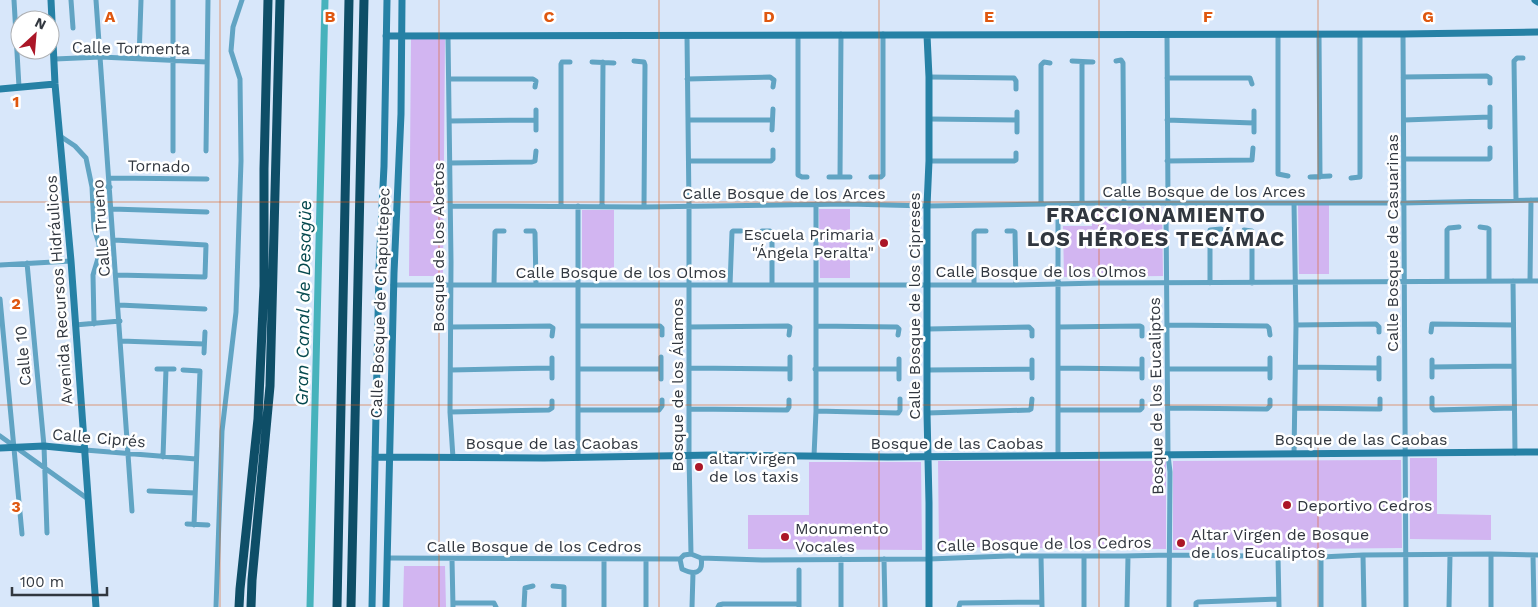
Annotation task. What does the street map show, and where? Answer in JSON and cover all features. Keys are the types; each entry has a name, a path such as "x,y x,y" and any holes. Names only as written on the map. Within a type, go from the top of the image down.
{"highway":[{"path":"239,607 258,419 264,286 264,169 268,0"},
{"path":"251,607 270,386 280,0"},
{"path":"337,607 349,0"},
{"path":"351,607 364,0"}],"street":[{"path":"14,0 19,87"},
{"path":"71,0 73,28"},
{"name":"Calle Trueno","path":"96,0 132,511"},
{"path":"139,59 141,0"},
{"path":"173,0 173,151"},
{"path":"206,151 208,0"},
{"path":"216,607 222,431 236,312 241,161 240,79 231,51 233,27 242,0"},
{"name":"Calle Bosque de Chapultepec","path":"372,607 387,0"},
{"name":"Calle Bosque de Chapultepec","path":"386,607 394,285 401,114 402,0"},
{"path":"386,36 1403,34 1538,32"},
{"path":"840,34 840,177"},
{"path":"871,177 881,177 883,175 883,34"},
{"name":"Bosque de los Eucaliptos","path":"1167,34 1168,204 1166,212 1168,455 1170,472 1169,607"},
{"path":"1278,34 1278,174 1288,176"},
{"path":"1319,34 1320,177"},
{"path":"1351,178 1360,177 1360,34"},
{"name":"Calle Bosque de Casuarinas","path":"1403,34 1406,555"},
{"path":"798,35 798,175 807,177"},
{"name":"Calle Bosque de los Cipreses","path":"927,35 930,161 927,206 929,607"},
{"name":"Bosque de los Abetos","path":"448,36 451,206 450,412 452,458"},
{"name":"Bosque de los Álamos","path":"687,36 689,368 691,409 689,456 692,554"},
{"name":"Calle Tormenta","path":"60,59 101,57 207,62"},
{"path":"1516,200 1514,61 1517,58 1523,58"},
{"name":"Avenida Recursos Hidráulicos","path":"55,60 96,607"},
{"path":"1116,61 1121,60 1123,63 1124,203"},
{"path":"634,61 644,62 645,65 644,207"},
{"path":"1072,61 1093,62"},
{"path":"562,206 561,64 562,62 570,62"},
{"path":"592,62 614,63"},
{"path":"602,62 602,206"},
{"path":"1041,204 1041,65 1044,62 1050,63"},
{"path":"1082,62 1082,204"},
{"path":"1403,77 1487,76 1490,78 1490,83"},
{"path":"687,79 770,77 774,80 773,88"},
{"path":"929,77 1014,78 1016,89"},
{"path":"1167,78 1250,78 1252,84"},
{"path":"449,79 533,79 535,80 535,87"},
{"path":"0,89 56,84"},
{"path":"1490,107 1490,127"},
{"path":"772,130 773,109"},
{"path":"536,110 536,130"},
{"path":"1254,111 1254,132"},
{"path":"1017,112 1017,132"},
{"path":"1404,120 1490,117"},
{"path":"929,119 1017,120"},
{"path":"450,121 536,120"},
{"path":"688,120 772,120"},
{"path":"1167,120 1254,123"},
{"path":"60,136 75,146 86,158 92,187 94,228 99,244 99,255 93,275 94,324"},
{"path":"1167,162 1252,160 1253,148"},
{"path":"1404,159 1489,159 1490,148"},
{"path":"689,161 771,161 773,150"},
{"path":"450,163 535,162 536,151"},
{"path":"930,161 1014,161 1016,160 1016,153"},
{"path":"1310,177 1330,176"},
{"path":"829,177 850,178"},
{"name":"Tornado","path":"110,178 207,179"},
{"path":"92,187 110,187"},
{"path":"1530,281 1531,200"},
{"name":"Calle Bosque de los Arces","path":"451,206 644,207 816,204 927,206 1124,203 1404,203 1538,200"},
{"path":"1294,203 1296,325 1294,454"},
{"path":"814,456 816,411 816,204"},
{"path":"1058,204 1058,456"},
{"path":"578,206 578,458"},
{"path":"112,209 207,212"},
{"path":"1447,281 1447,230 1459,227"},
{"path":"1480,227 1489,229 1489,280"},
{"path":"1210,283 1210,230 1221,229"},
{"path":"1244,230 1251,230 1252,232 1252,282"},
{"path":"494,285 494,232 504,231"},
{"path":"526,231 534,231 536,233 536,285"},
{"path":"730,284 732,232 741,231"},
{"path":"762,231 770,231 772,233 772,284"},
{"path":"974,284 974,233 976,231 986,231"},
{"path":"1007,231 1015,232 1016,284"},
{"path":"114,240 206,245 205,277 116,274"},
{"path":"0,264 71,261"},
{"name":"Calle 10","path":"27,263 44,446 47,534"},
{"path":"1513,281 1515,453"},
{"name":"Calle Bosque de los Olmos","path":"394,285 1538,281"},
{"path":"0,299 22,534"},
{"path":"118,305 205,309"},
{"path":"75,325 120,322"},
{"path":"1296,325 1376,324 1379,332"},
{"path":"1431,332 1433,324 1514,325"},
{"path":"451,327 550,326 552,328 552,336"},
{"path":"578,326 660,326 662,328 662,335"},
{"path":"689,327 788,326 790,327 789,335"},
{"path":"816,326 897,327 899,329 898,335"},
{"path":"1058,326 1140,326 1142,328 1142,336"},
{"path":"1168,326 1266,326 1269,328 1270,335"},
{"path":"928,329 1029,327 1032,330 1032,336"},
{"path":"204,353 205,332"},
{"path":"121,341 204,344"},
{"path":"661,357 661,379"},
{"path":"790,357 790,379"},
{"path":"552,358 552,378"},
{"path":"1270,358 1270,378"},
{"path":"1379,358 1379,379"},
{"path":"899,359 899,380"},
{"path":"1142,359 1142,378"},
{"path":"1032,360 1032,378"},
{"path":"1432,360 1432,377"},
{"path":"1432,367 1514,366"},
{"path":"1296,367 1379,368"},
{"path":"451,370 552,368"},
{"path":"689,368 790,369"},
{"path":"1058,368 1142,369"},
{"path":"156,369 174,369"},
{"path":"578,369 661,369"},
{"path":"815,369 899,369"},
{"path":"927,370 1032,369"},
{"path":"1168,369 1270,369"},
{"path":"163,457 166,370"},
{"path":"184,370 200,371 194,525"},
{"path":"927,413 1029,410 1031,409 1032,398"},
{"path":"1432,398 1432,408 1434,410 1514,408"},
{"path":"816,411 898,413 900,410 900,399"},
{"path":"1296,408 1380,409 1380,399"},
{"path":"578,410 659,410 662,406 662,400"},
{"path":"691,409 787,410 790,407 790,400"},
{"path":"1168,408 1267,409 1270,406 1270,400"},
{"path":"450,412 549,410 552,408 552,401"},
{"path":"1059,410 1140,410 1142,408 1142,401"},
{"path":"0,436 88,499"},
{"name":"Calle Ciprés","path":"0,448 44,446 129,455 196,459"},
{"name":"Bosque de las Caobas","path":"375,457 1058,456 1538,452"},
{"path":"149,491 195,493"},
{"path":"187,524 208,525"},
{"path":"692,554 701,558 701,568 698,571 692,573 682,569 680,560 684,555 692,554"},
{"path":"1491,554 1491,607"},
{"name":"Calle Bosque de los Cedros","path":"701,558 762,560 929,559 1008,556 1170,555 1321,557 1363,555 1535,555"},
{"path":"1363,555 1364,607"},
{"path":"1406,555 1406,607"},
{"path":"1450,555 1450,607"},
{"path":"1534,607 1536,600 1535,555"},
{"path":"959,607 960,603 1042,604 1041,556"},
{"path":"1084,556 1084,607"},
{"path":"1128,556 1128,607"},
{"path":"1278,556 1278,607"},
{"path":"1321,557 1321,607"},
{"name":"Calle Bosque de los Cedros","path":"387,558 680,560"},
{"path":"452,558 453,605 494,603 496,607"},
{"path":"604,559 604,607"},
{"path":"646,559 646,607"},
{"path":"841,559 841,607"},
{"path":"884,559 884,607"},
{"path":"718,607 723,604 799,606 799,570"},
{"path":"692,573 692,607"},
{"path":"524,607 525,588 533,586"},
{"path":"553,586 564,587 564,607"},
{"path":"1196,607 1198,602 1278,599"}],"shaded area":[{"path":"411,39 445,39 443,276 409,276"},
{"path":"1298,205 1329,205 1329,274 1299,274"},
{"path":"1092,207 1162,207 1163,276 1064,277 1063,226 1092,226"},
{"path":"819,209 850,209 850,278 820,278"},
{"path":"582,210 614,210 614,279 582,279"},
{"path":"1410,458 1437,458 1437,514 1491,515 1491,540 1410,539"},
{"name":"Deportivo Cedros","path":"1401,460 1402,548 1173,550 1173,461"},
{"path":"938,461 1166,461 1166,549 939,547"},
{"path":"809,462 921,462 922,550 748,549 748,515 809,515"},
{"path":"404,566 445,566 446,607 403,607"}],"waterway":[{"name":"Gran Canal de Desagüe","path":"310,607 325,0"}],"place":[{"name":"Escuela Primaria \"Ángela Peralta\"","path":"884,243"},
{"name":"altar virgen de los taxis","path":"699,467"},
{"name":"Deportivo Cedros","path":"1287,505"},
{"name":"Monumento Vocales","path":"785,537"},
{"name":"Altar Virgen de Bosque de los Eucaliptos","path":"1181,543"}],"district":[{"name":"FRACCIONAMIENTO LOS HÉROES TECÁMAC","path":"1156,226"}]}
